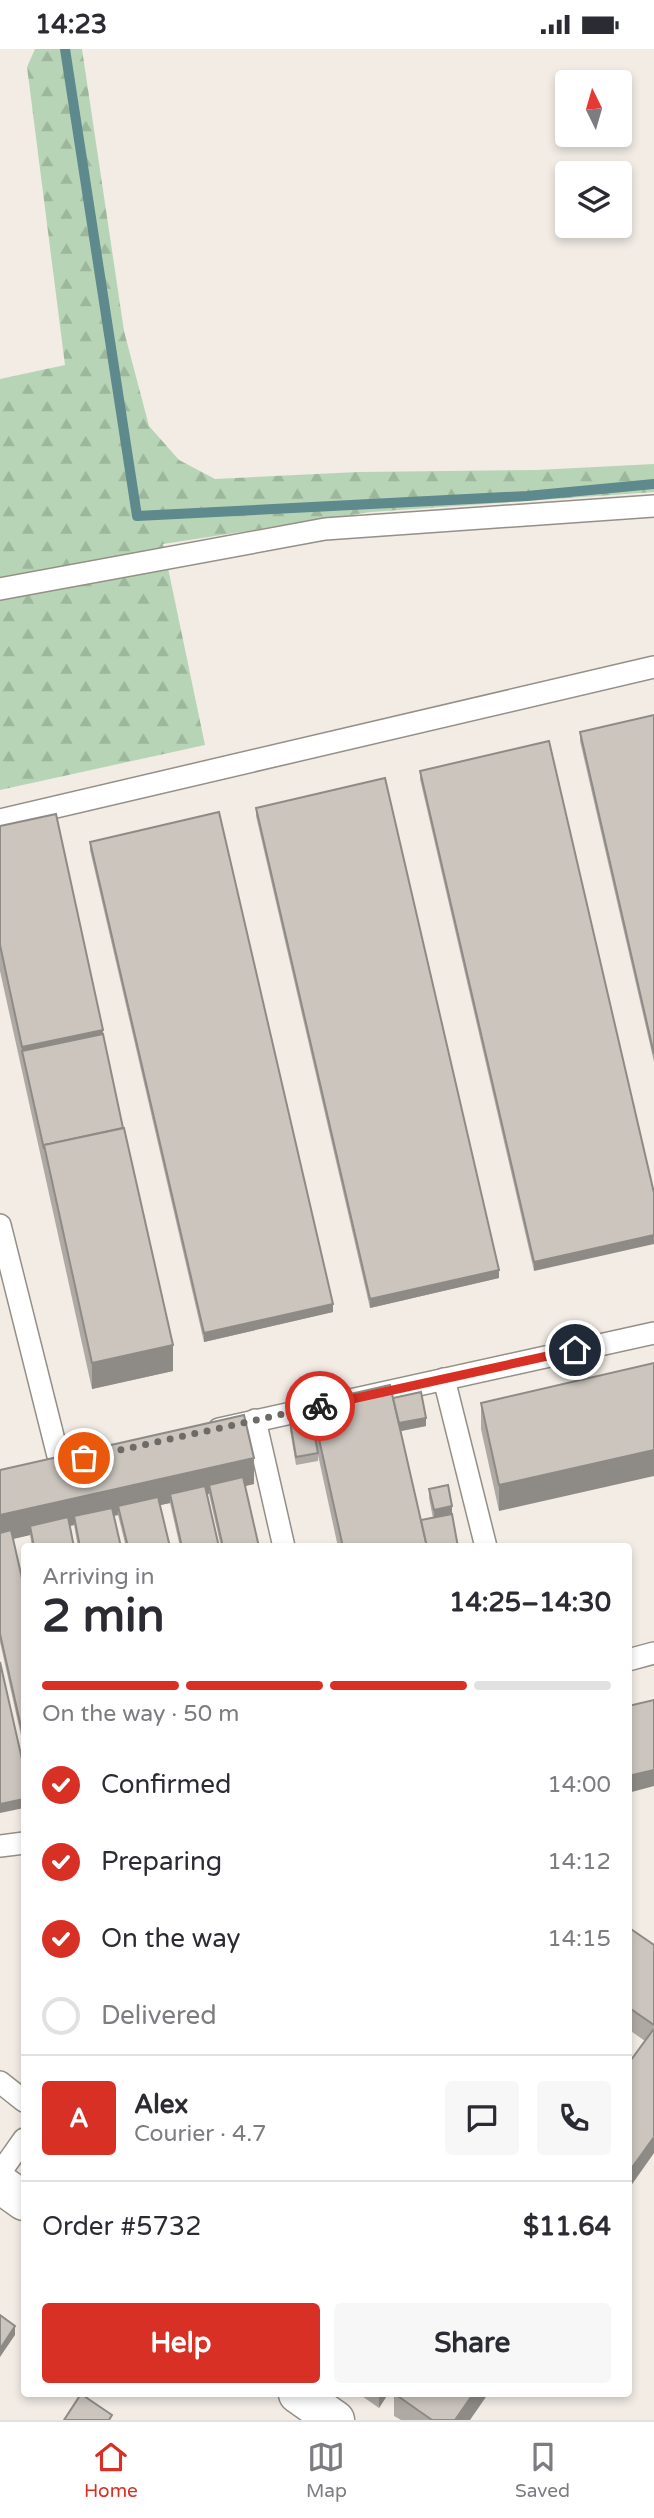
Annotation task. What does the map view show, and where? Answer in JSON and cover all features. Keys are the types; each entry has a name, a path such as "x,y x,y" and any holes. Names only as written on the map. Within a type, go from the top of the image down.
{"street":[{"path":"0,2184 21,2199"},
{"path":"302,2397 335,2420"}],"lane":[{"path":"0,589 325,529 654,506"},
{"path":"0,820 654,667"},
{"path":"0,1225 60,1464"},
{"path":"203,1432 654,1333"},
{"path":"444,1379 485,1543"},
{"path":"255,1420 283,1543"},
{"path":"36,1469 99,1455"},
{"path":"632,1659 654,1653"},
{"path":"0,1846 21,1843"},
{"path":"0,2082 21,2099"},
{"path":"0,2173 21,2143"}],"green space":[{"path":"35,49 82,49 124,331 149,426 179,460 215,479 358,472 536,470 654,464 654,492 371,512 163,544 205,745 0,790 0,379 65,365 27,67"}],"building":[{"path":"654,715 654,1054 580,732"},
{"path":"549,741 654,1193 654,1235 534,1262 420,771"},
{"path":"385,778 499,1270 370,1299 256,808"},
{"path":"219,812 333,1304 204,1333 90,842"},
{"path":"56,814 103,1030 22,1047 0,945 0,826"},
{"path":"103,1034 123,1128 44,1145 44,1149 22,1051"},
{"path":"124,1128 173,1345 92,1363 44,1145"},
{"path":"654,1363 654,1450 499,1485 481,1403"},
{"path":"390,1385 426,1543 342,1543 311,1403"},
{"path":"421,1392 426,1418 399,1423 393,1398"},
{"path":"244,1415 254,1458 0,1515 0,1470"},
{"path":"311,1417 318,1453 296,1457 290,1421"},
{"path":"243,1477 258,1543 222,1543 209,1485"},
{"path":"448,1485 452,1506 434,1510 429,1489"},
{"path":"205,1486 218,1543 181,1543 170,1494"},
{"path":"158,1497 169,1543 127,1543 118,1506"},
{"path":"112,1508 120,1543 79,1543 74,1516"},
{"path":"452,1514 457,1543 426,1543 421,1520"},
{"path":"68,1517 73,1543 33,1543 30,1526"},
{"path":"11,1530 21,1574 21,1727 0,1634 0,1533"},
{"path":"0,1662 21,1755 21,1800 0,1804"},
{"path":"654,1700 654,1770 632,1775 632,1705"},
{"path":"632,1930 654,1945 654,2025 632,2010"},
{"path":"653,2030 654,2137 632,2167 632,2059"},
{"path":"0,2315 15,2326 0,2349"},
{"path":"79,2397 85,2397 112,2415 109,2420 64,2420"},
{"path":"399,2397 471,2397 455,2420 432,2420"}],"waterway":[{"path":"65,49 137,516 527,496 654,484"}],"way so far":[{"path":"84,1458 320,1406"}],"route":[{"path":"320,1406 575,1350"}]}
